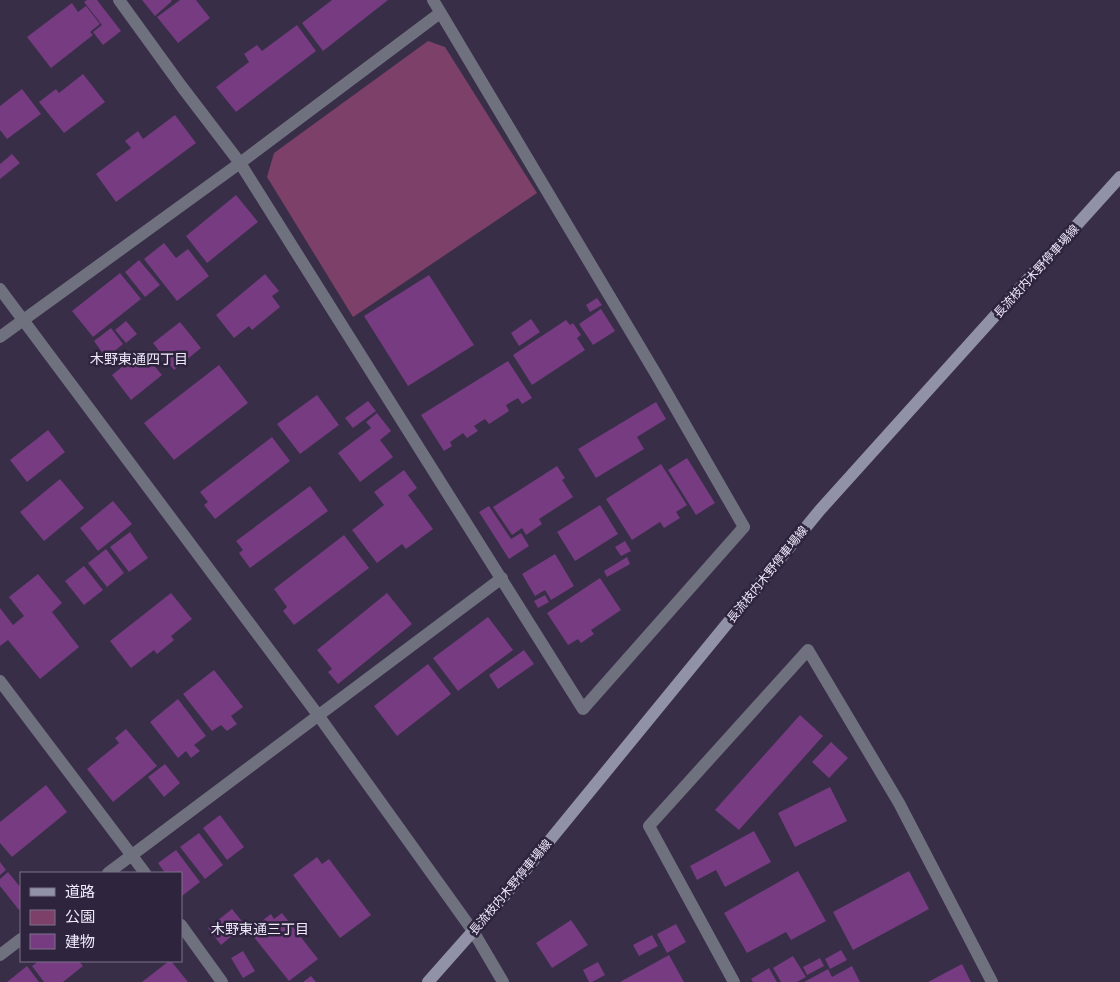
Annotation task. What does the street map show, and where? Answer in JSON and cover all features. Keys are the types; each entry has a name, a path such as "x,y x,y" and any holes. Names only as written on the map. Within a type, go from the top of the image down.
{"main road":[{"name":"長流枝内木野停車場線","path":"428,982 512,888 820,510 1120,177"}],"street":[{"path":"119,0 240,163 584,709 744,527 656,374 433,0"},
{"path":"0,336 240,163 440,13"},
{"path":"0,290 318,715 473,931 503,982"},
{"path":"109,872 502,578"},
{"path":"734,982 649,826 808,650 898,803 992,982"},
{"path":"0,681 144,872"},
{"path":"182,926 222,982"},
{"path":"0,955 20,940"}],"green space":[{"path":"428,41 445,47 537,193 353,317 267,177 274,153"}],"building":[{"path":"87,0 97,0 121,31 103,45 93,32 102,25 84,2"},
{"path":"142,0 171,0 172,1 155,16"},
{"path":"180,0 196,0 210,18 178,43 157,17"},
{"path":"332,0 388,0 323,51 302,23"},
{"path":"72,3 78,12 86,6 100,24 90,32 93,35 51,68 27,37"},
{"path":"297,25 316,51 236,112 216,87 249,62 244,54 257,45 262,51"},
{"path":"83,74 105,102 64,133 39,102 56,89 59,93"},
{"path":"22,89 41,114 7,139 0,130 0,106"},
{"path":"175,115 196,143 116,202 96,174 131,148 125,141 138,131 143,139"},
{"path":"12,154 20,163 0,179 0,164"},
{"path":"236,195 258,222 207,263 186,236"},
{"path":"164,243 176,258 188,249 209,276 177,301 144,259"},
{"path":"139,260 160,285 145,297 125,272"},
{"path":"120,273 141,299 93,337 72,311"},
{"path":"265,274 279,291 272,296 280,307 252,330 249,326 234,338 216,315"},
{"path":"429,275 474,345 408,386 364,316"},
{"path":"597,298 602,305 590,312 586,305"},
{"path":"601,309 615,331 593,345 579,324"},
{"path":"531,319 540,332 519,346 511,333"},
{"path":"566,320 570,325 573,323 581,335 577,338 585,350 532,385 513,355"},
{"path":"126,321 137,334 126,343 115,330"},
{"path":"180,322 201,348 174,370 153,343"},
{"path":"111,328 123,344 106,358 94,341"},
{"path":"142,351 162,375 131,400 112,375"},
{"path":"508,361 532,398 522,404 518,398 506,405 509,411 489,424 485,419 474,426 478,431 467,438 463,433 450,442 452,446 444,451 421,415"},
{"path":"219,365 248,403 174,460 144,423"},
{"path":"317,395 339,425 300,454 277,424"},
{"path":"368,401 376,411 353,428 345,418"},
{"path":"656,402 666,419 637,437 644,449 596,478 578,449"},
{"path":"377,413 391,431 380,440 393,457 360,482 338,453 371,428 366,422"},
{"path":"48,430 65,452 27,482 10,460"},
{"path":"272,437 290,461 215,519 204,505 208,502 200,492"},
{"path":"687,458 715,503 696,515 668,470"},
{"path":"661,464 687,505 676,512 680,518 664,528 660,522 632,540 606,499"},
{"path":"557,466 565,478 562,480 573,497 539,519 542,524 526,535 522,528 512,535 493,507"},
{"path":"404,470 417,488 408,495 433,529 406,549 402,544 377,563 352,530 384,505 374,492"},
{"path":"60,479 84,508 44,541 20,512"},
{"path":"310,486 328,511 250,568 239,553 243,550 236,541"},
{"path":"113,501 132,524 98,551 80,528"},
{"path":"600,505 618,534 575,561 557,532"},
{"path":"489,506 511,539 521,533 529,546 509,559 479,512"},
{"path":"130,532 148,558 129,572 110,547"},
{"path":"344,535 369,568 294,625 283,611 287,607 274,589"},
{"path":"625,541 631,551 621,556 615,547"},
{"path":"106,549 124,573 107,587 88,563"},
{"path":"555,554 574,586 551,600 545,590 535,596 522,574"},
{"path":"627,557 630,564 607,577 604,571"},
{"path":"84,566 103,590 84,605 65,581"},
{"path":"38,574 62,603 52,612 79,647 40,679 8,640 0,646 0,608 13,625 24,616 9,597"},
{"path":"600,578 621,610 591,630 594,634 581,643 578,639 568,645 547,613"},
{"path":"171,593 192,619 171,636 174,640 157,654 154,650 131,668 110,641"},
{"path":"387,593 412,624 338,684 328,672 332,669 317,650"},
{"path":"545,595 549,602 538,608 534,601"},
{"path":"488,617 513,650 458,691 433,658"},
{"path":"524,650 534,664 498,689 489,675"},
{"path":"428,664 451,694 397,736 374,706"},
{"path":"214,670 243,707 231,716 237,724 227,731 221,725 212,731 183,694"},
{"path":"178,699 206,736 194,745 200,751 191,758 186,751 178,758 150,722"},
{"path":"800,715 823,736 739,830 715,810"},
{"path":"126,729 157,766 113,802 87,769 119,743 115,738"},
{"path":"831,742 848,758 829,778 812,762"},
{"path":"165,764 180,783 164,797 148,777"},
{"path":"46,785 67,812 12,857 0,843 0,822"},
{"path":"830,787 847,821 795,847 778,813"},
{"path":"220,815 244,847 227,860 203,828"},
{"path":"754,831 771,862 725,887 716,870 697,880 690,866"},
{"path":"199,833 223,865 205,879 180,847"},
{"path":"176,850 200,882 182,896 182,872 164,872 158,863"},
{"path":"317,857 322,864 329,859 371,915 340,938 293,875"},
{"path":"0,862 6,870 0,875"},
{"path":"798,871 826,921 791,940 786,932 747,953 724,913"},
{"path":"909,871 929,909 853,950 833,912"},
{"path":"8,872 20,887 19,910 0,886 0,879"},
{"path":"232,909 245,925 221,945 208,928"},
{"path":"282,913 318,959 289,981 249,931 271,914 274,919"},
{"path":"571,920 588,945 552,968 536,943"},
{"path":"676,924 686,942 667,953 657,934"},
{"path":"652,935 658,946 639,956 633,945"},
{"path":"841,950 847,960 830,969 825,959"},
{"path":"243,951 255,971 243,978 231,958"},
{"path":"669,955 684,982 620,982"},
{"path":"793,956 806,977 797,982 781,982 773,968"},
{"path":"820,958 824,966 807,975 803,967"},
{"path":"38,962 80,962 83,966 63,982 44,982 32,966"},
{"path":"168,962 172,962 188,982 142,982"},
{"path":"598,962 605,975 589,982 583,970"},
{"path":"962,964 971,982 928,982"},
{"path":"27,966 39,982 7,982"},
{"path":"852,966 860,982 804,982 828,969 832,977"},
{"path":"769,968 777,982 753,982 751,979"},
{"path":"311,976 316,982 303,982"}],"district":[{"name":"木野東通四丁目","path":"139,359"},
{"name":"木野東通三丁目","path":"260,929"}]}
